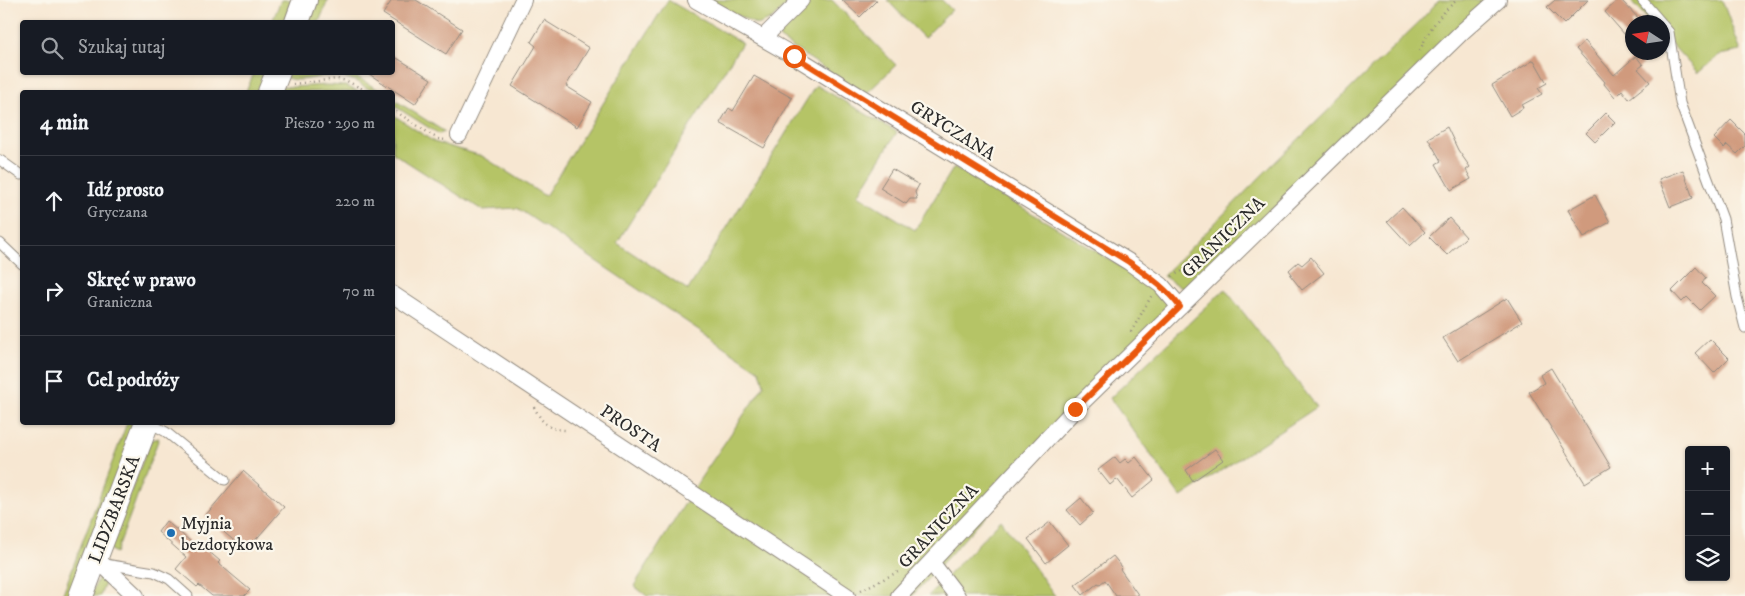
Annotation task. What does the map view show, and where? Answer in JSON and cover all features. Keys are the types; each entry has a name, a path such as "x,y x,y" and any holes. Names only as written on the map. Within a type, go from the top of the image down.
{"main road":[{"path":"298,20 305,0"},
{"name":"LIDZBARSKA","path":"81,596 98,562 146,425"}],"street":[{"path":"459,135 522,0"},
{"name":"GRYCZANA","path":"696,0 763,38 1129,262 1160,285 1180,307"},
{"path":"763,38 801,0"},
{"name":"GRANICZNA","path":"899,596 1075,409 1463,31 1498,0"},
{"name":"PROSTA","path":"395,296 847,596"},
{"path":"98,562 136,596"},
{"path":"931,562 957,596"}],"lane":[{"path":"1642,0 1655,15"},
{"path":"1670,38 1680,103 1723,219 1737,297 1745,328"},
{"path":"0,160 20,174"},
{"path":"0,243 20,262"},
{"path":"153,425 166,432 225,480"},
{"path":"98,562 154,572 169,579 188,596"}],"path":[{"path":"275,81 296,84 337,79 347,81 364,90"},
{"path":"395,111 438,139 450,140 459,135"}],"green space":[{"path":"281,0 294,0 287,20 273,20"},
{"path":"314,0 328,0 320,20 306,20"},
{"path":"668,0 742,43 617,243 688,290 816,85 897,132 858,195 915,230 954,167 1173,299 1176,307 912,596 647,596 634,586 700,479 764,385 760,371 517,208 482,210 395,154 395,116 434,142 482,156 545,196"},
{"path":"708,0 792,0 772,19 757,25"},
{"path":"809,0 832,0 896,65 865,95 780,39 779,34 784,23"},
{"path":"887,0 942,0 952,10 924,38"},
{"path":"1439,0 1498,0 1188,289 1180,287 1163,276 1265,172 1420,21"},
{"path":"1630,0 1722,0 1741,51 1719,55 1698,73 1670,43 1670,15 1644,15"},
{"path":"253,75 267,75 261,90 247,90"},
{"path":"286,75 353,75 379,90 372,90 355,81 341,77 329,76 297,80 285,77"},
{"path":"327,85 346,86 355,90 280,90 282,86"},
{"path":"395,100 445,132 439,134 395,106"},
{"path":"1225,289 1317,407 1181,497 1110,398"},
{"path":"126,425 136,425 72,596 62,596"},
{"path":"159,438 116,553 109,547 151,440"},
{"path":"1001,520 1055,596 928,596"},
{"path":"100,575 107,578 100,596 90,596"}],"building":[{"path":"392,0 416,0 462,29 446,54 383,14"},
{"path":"842,0 877,0 860,17"},
{"path":"1555,0 1588,0 1564,24 1547,7"},
{"path":"1618,0 1621,0 1635,15 1625,15 1625,35 1605,12"},
{"path":"544,20 589,48 566,86 592,102 577,127 512,86 536,46 531,42"},
{"path":"1585,41 1614,75 1631,60 1639,60 1643,65 1638,69 1650,82 1629,99 1622,90 1615,97 1604,84 1605,82 1576,49"},
{"path":"395,57 431,79 415,104 371,75 395,75"},
{"path":"1534,60 1547,83 1538,88 1542,94 1522,105 1523,108 1510,116 1492,85"},
{"path":"754,76 792,98 764,148 720,123 729,108 733,111"},
{"path":"1606,113 1615,122 1595,142 1586,133"},
{"path":"1731,120 1745,134 1745,146 1737,154 1727,145 1724,148 1714,138"},
{"path":"1447,127 1458,150 1470,167 1466,170 1471,179 1451,190 1436,164 1441,161 1428,138"},
{"path":"892,169 919,185 915,192 917,199 910,199 906,204 880,188"},
{"path":"1683,170 1693,198 1670,207 1659,179"},
{"path":"1595,195 1610,222 1584,237 1568,210"},
{"path":"1402,207 1425,232 1410,246 1387,221"},
{"path":"1449,218 1466,237 1447,255 1429,237"},
{"path":"1311,257 1324,273 1302,290 1290,275 1292,274 1289,270 1298,262 1302,265"},
{"path":"1696,267 1706,278 1702,283 1715,296 1700,310 1687,297 1682,302 1672,291"},
{"path":"1507,298 1522,322 1458,361 1443,338"},
{"path":"1710,339 1729,358 1714,373 1695,353"},
{"path":"1551,368 1611,467 1585,483 1529,392 1544,383 1540,375"},
{"path":"1215,449 1223,460 1193,481 1186,470"},
{"path":"1115,457 1120,463 1125,459 1129,463 1136,457 1154,480 1132,498 1117,479 1110,485 1098,470"},
{"path":"243,471 284,507 246,551 205,516"},
{"path":"1081,498 1093,513 1080,525 1067,510"},
{"path":"166,521 196,546 199,543 220,561 218,563 250,590 244,596 212,596 199,585 197,587 176,569 186,557 158,532"},
{"path":"1050,522 1068,545 1046,563 1028,539"},
{"path":"1113,556 1122,567 1120,569 1139,596 1116,596 1105,580 1083,595 1075,585"}],"place":[{"name":"Myjnia bezdotykowa","path":"171,533"}],"route":[{"path":"794,56 1129,262 1160,285 1173,298 1180,307 1075,409"}]}
